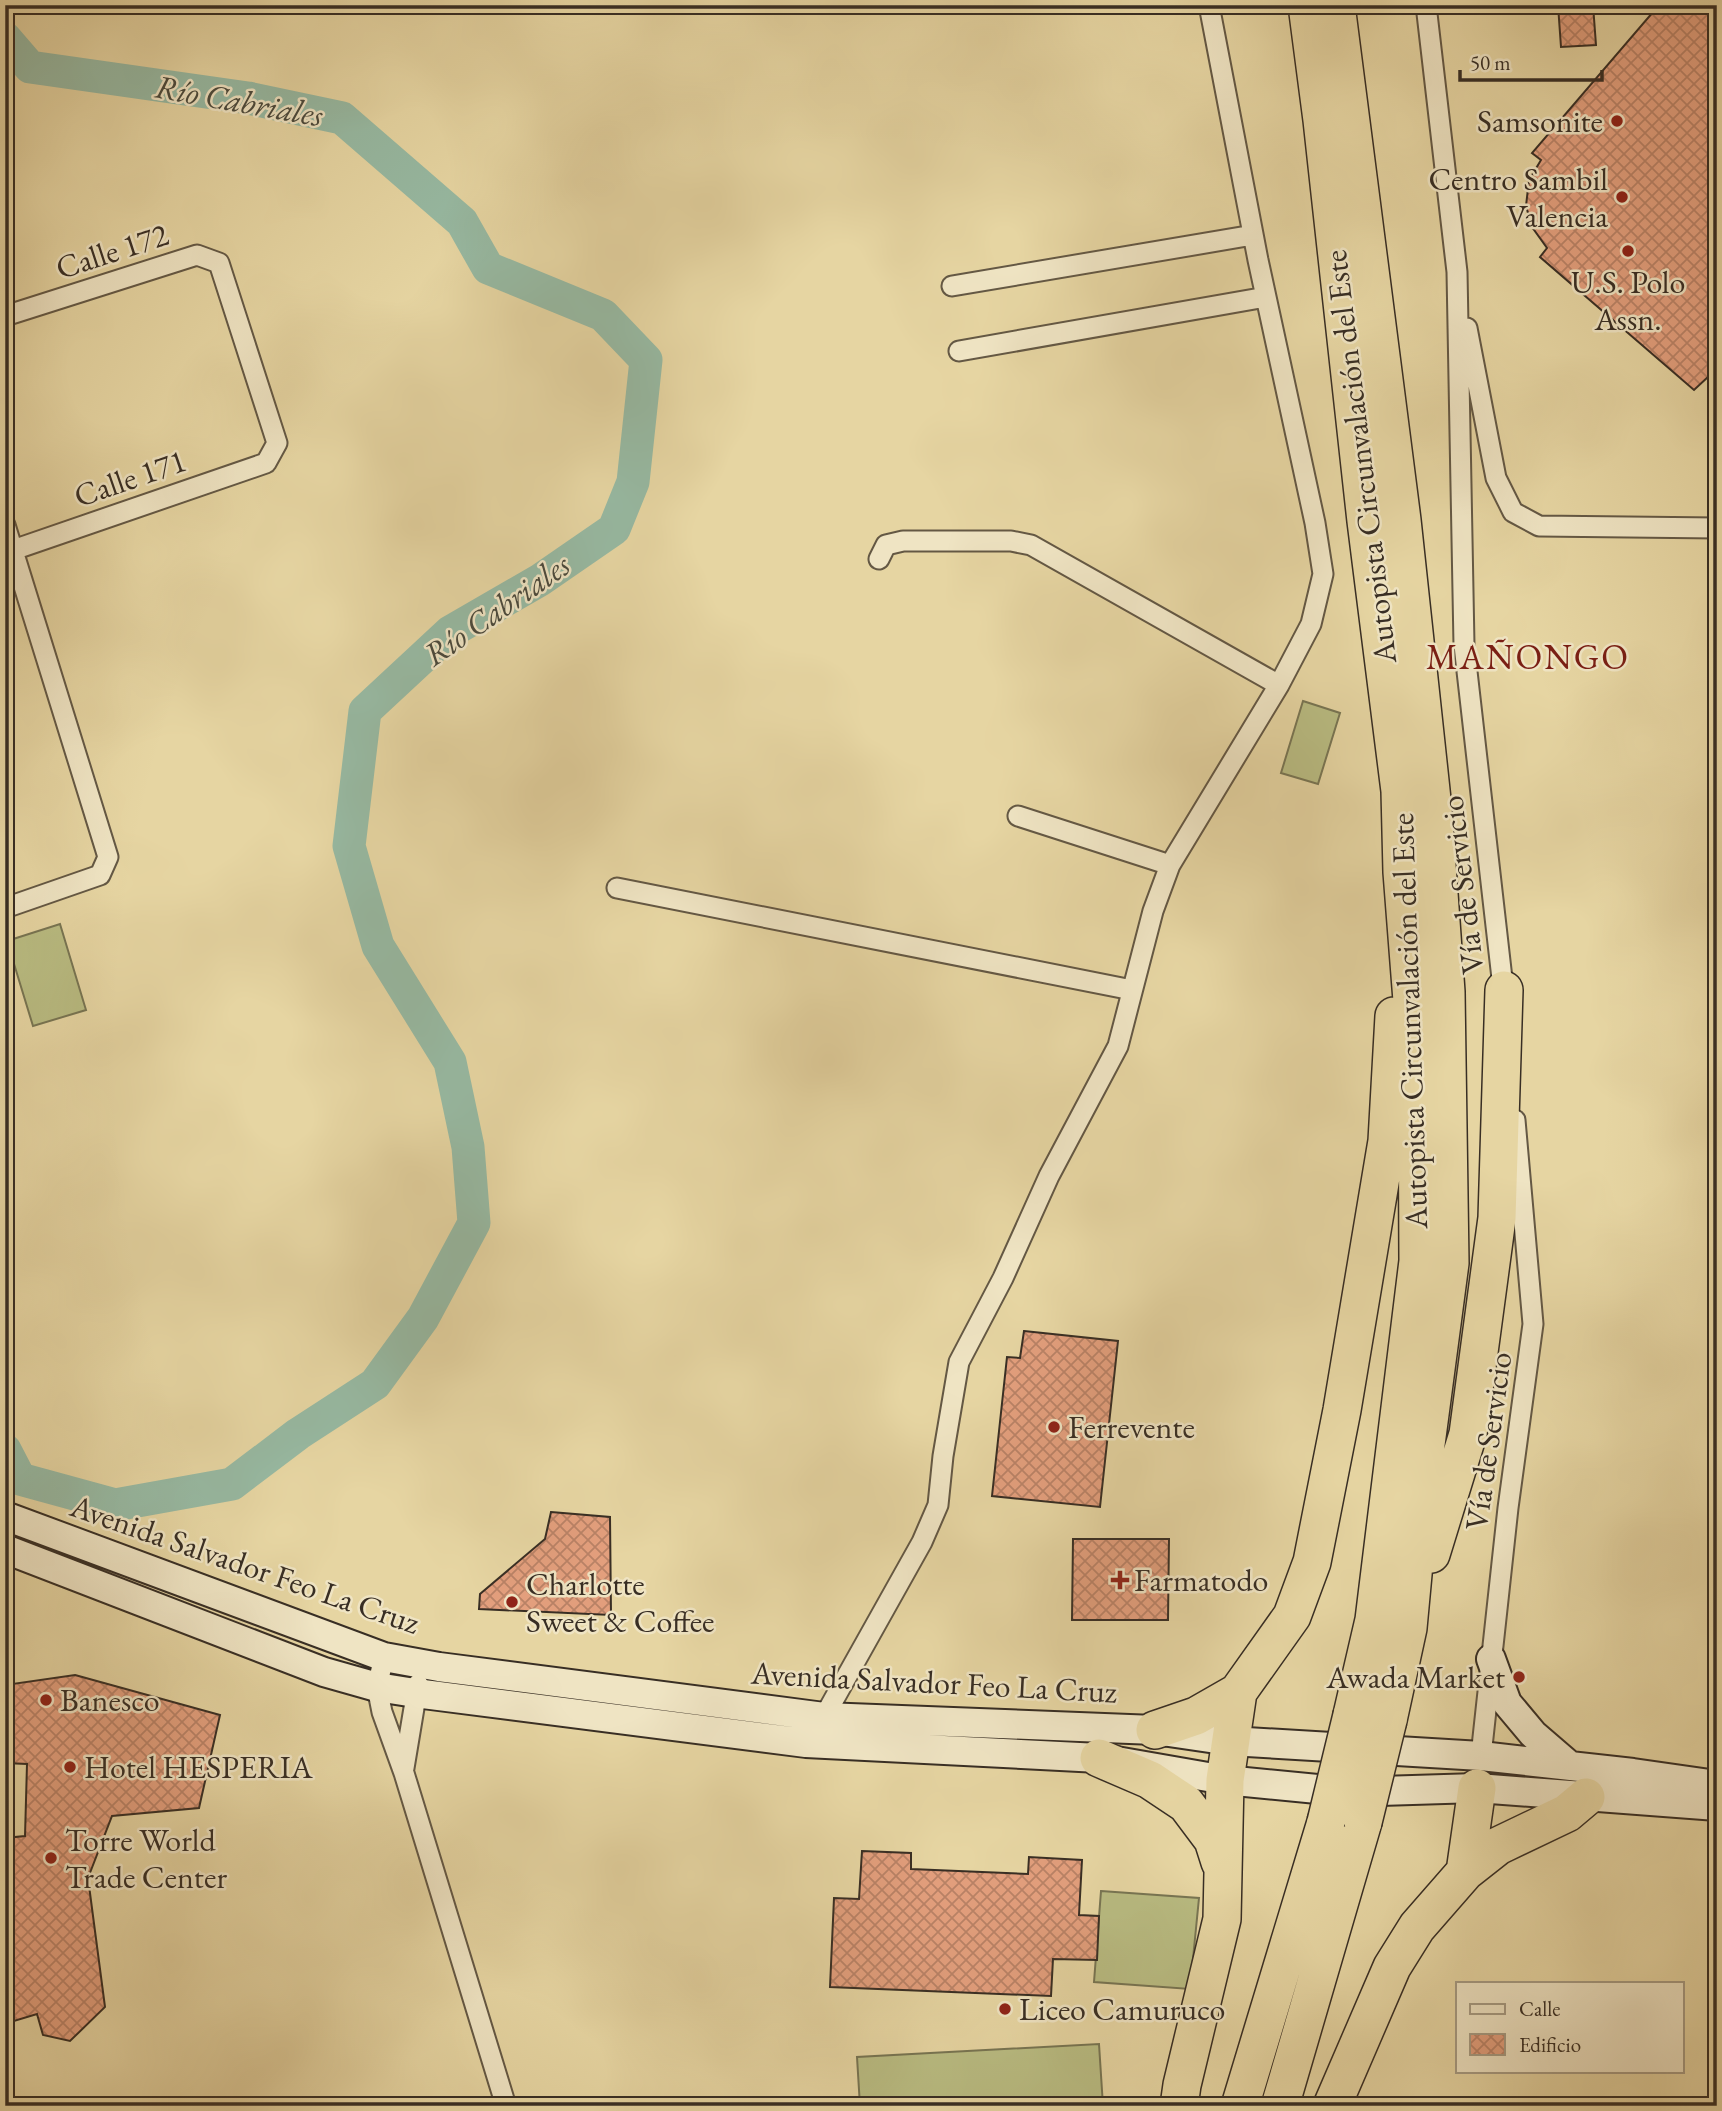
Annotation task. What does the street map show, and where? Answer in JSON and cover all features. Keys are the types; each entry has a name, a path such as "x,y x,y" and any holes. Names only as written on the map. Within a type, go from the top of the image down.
{"highway":[{"name":"Autopista Circunvalación del Este","path":"1240,2106 1326,1822 1374,1620 1418,1261 1417,1065 1402,872 1400,791 1307,5"},
{"name":"Autopista Circunvalación del Este","path":"1280,2106 1363,1822 1408,1628 1423,1467 1450,1263 1446,992 1433,809 1402,520 1336,5"},
{"path":"1155,1730 1196,1716 1238,1692 1292,1616 1312,1562 1342,1410 1387,1141 1402,872"},
{"path":"1408,1628 1468,1434 1497,1218 1504,990"},
{"path":"1179,2106 1222,1919 1225,1780 1238,1692"},
{"path":"1099,1759 1150,1780 1186,1804 1213,1840 1223,1874"},
{"path":"1465,1872 1479,1772"},
{"path":"1332,2106 1392,1967 1417,1927 1465,1872 1498,1846 1567,1812 1586,1797"}],"street":[{"path":"824,1717 922,1542 938,1505 943,1456 959,1362 1003,1278 1049,1176 1118,1046 1153,911 1170,865 1279,685 1311,624 1323,574 1315,523 1253,235 1209,5"},
{"name":"Vía de Servicio","path":"1426,5 1457,272 1464,645 1504,990 1533,1324 1508,1508 1479,1772"},
{"path":"951,286 1253,235"},
{"name":"Calle 172","path":"5,316 197,255 219,263 277,443 266,463"},
{"path":"1457,272 1496,478 1513,512 1539,526 1717,528"},
{"path":"959,351 1266,297"},
{"name":"Calle 171","path":"13,550 266,463"},
{"path":"5,525 108,858 100,875 5,908"},
{"path":"879,559 886,545 903,541 1011,541 1031,545 1279,685"},
{"path":"1018,816 1170,865"},
{"path":"617,888 1132,990"},
{"name":"Avenida Salvador Feo La Cruz","path":"5,1516 384,1657 424,1664 824,1717 1155,1730 1479,1772 1586,1797 1717,1806"},
{"name":"Avenida Salvador Feo La Cruz","path":"5,1549 324,1672 377,1687 415,1693 806,1743 1099,1759 1225,1780 1348,1792 1479,1772 1569,1765 1717,1785"},
{"path":"384,1657 377,1687 382,1712 404,1773 506,2106"},
{"path":"1491,1659 1507,1703 1533,1734 1569,1765"},
{"path":"404,1773 415,1693 424,1664"}],"green space":[{"path":"1303,701 1340,713 1318,784 1281,773"},
{"path":"60,924 86,1010 33,1026 7,941"},
{"path":"1101,1891 1199,1898 1190,1989 1094,1982"},
{"path":"1099,2044 1103,2106 860,2106 857,2057"}],"building":[{"path":"1558,5 1593,5 1596,45 1561,47"},
{"name":"Centro Sambil Valencia","path":"1659,5 1717,5 1717,380 1709,376 1694,390 1540,257 1547,248 1532,227 1526,206 1529,180 1541,160 1532,153"},
{"path":"1024,1331 1118,1341 1100,1507 992,1496 1007,1357 1020,1358"},
{"path":"551,1512 610,1517 611,1615 479,1609 480,1594 545,1539"},
{"name":"Farmatodo","path":"1073,1539 1169,1539 1168,1620 1072,1620"},
{"name":"Torre World Trade Center","path":"75,1675 220,1715 199,1808 112,1816 88,1878 105,2007 70,2041 43,2035 37,2014 14,2021 5,2017 5,1838 25,1836 27,1764 5,1763 5,1685"},
{"path":"862,1851 911,1853 911,1869 1028,1874 1029,1857 1082,1860 1079,1915 1099,1916 1097,1960 1053,1959 1051,1996 830,1987 834,1898 859,1899"}],"waterway":[{"name":"Río Cabriales","path":"5,38 30,67 248,98 342,118 462,222 488,268 603,315 646,360 633,482 614,529 540,580 450,632 365,711 349,846 378,946 450,1062 468,1147 474,1223 423,1318 375,1384 298,1434 232,1484 115,1505 20,1479 5,1450"}],"place":[{"name":"Samsonite","path":"1617,121"},
{"name":"Centro Sambil Valencia","path":"1622,197"},
{"name":"U.S. Polo Assn.","path":"1628,251"},
{"name":"Ferrevente","path":"1054,1427"},
{"name":"Farmatodo","path":"1120,1580"},
{"name":"Charlotte Sweet & Coffee","path":"512,1602"},
{"name":"Awada Market","path":"1519,1677"},
{"name":"Banesco","path":"46,1700"},
{"name":"Hotel HESPERIA","path":"70,1767"},
{"name":"Torre World Trade Center","path":"51,1858"},
{"name":"Liceo Camuruco","path":"1005,2009"}],"district":[{"name":"MAÑONGO","path":"1528,657"}]}
